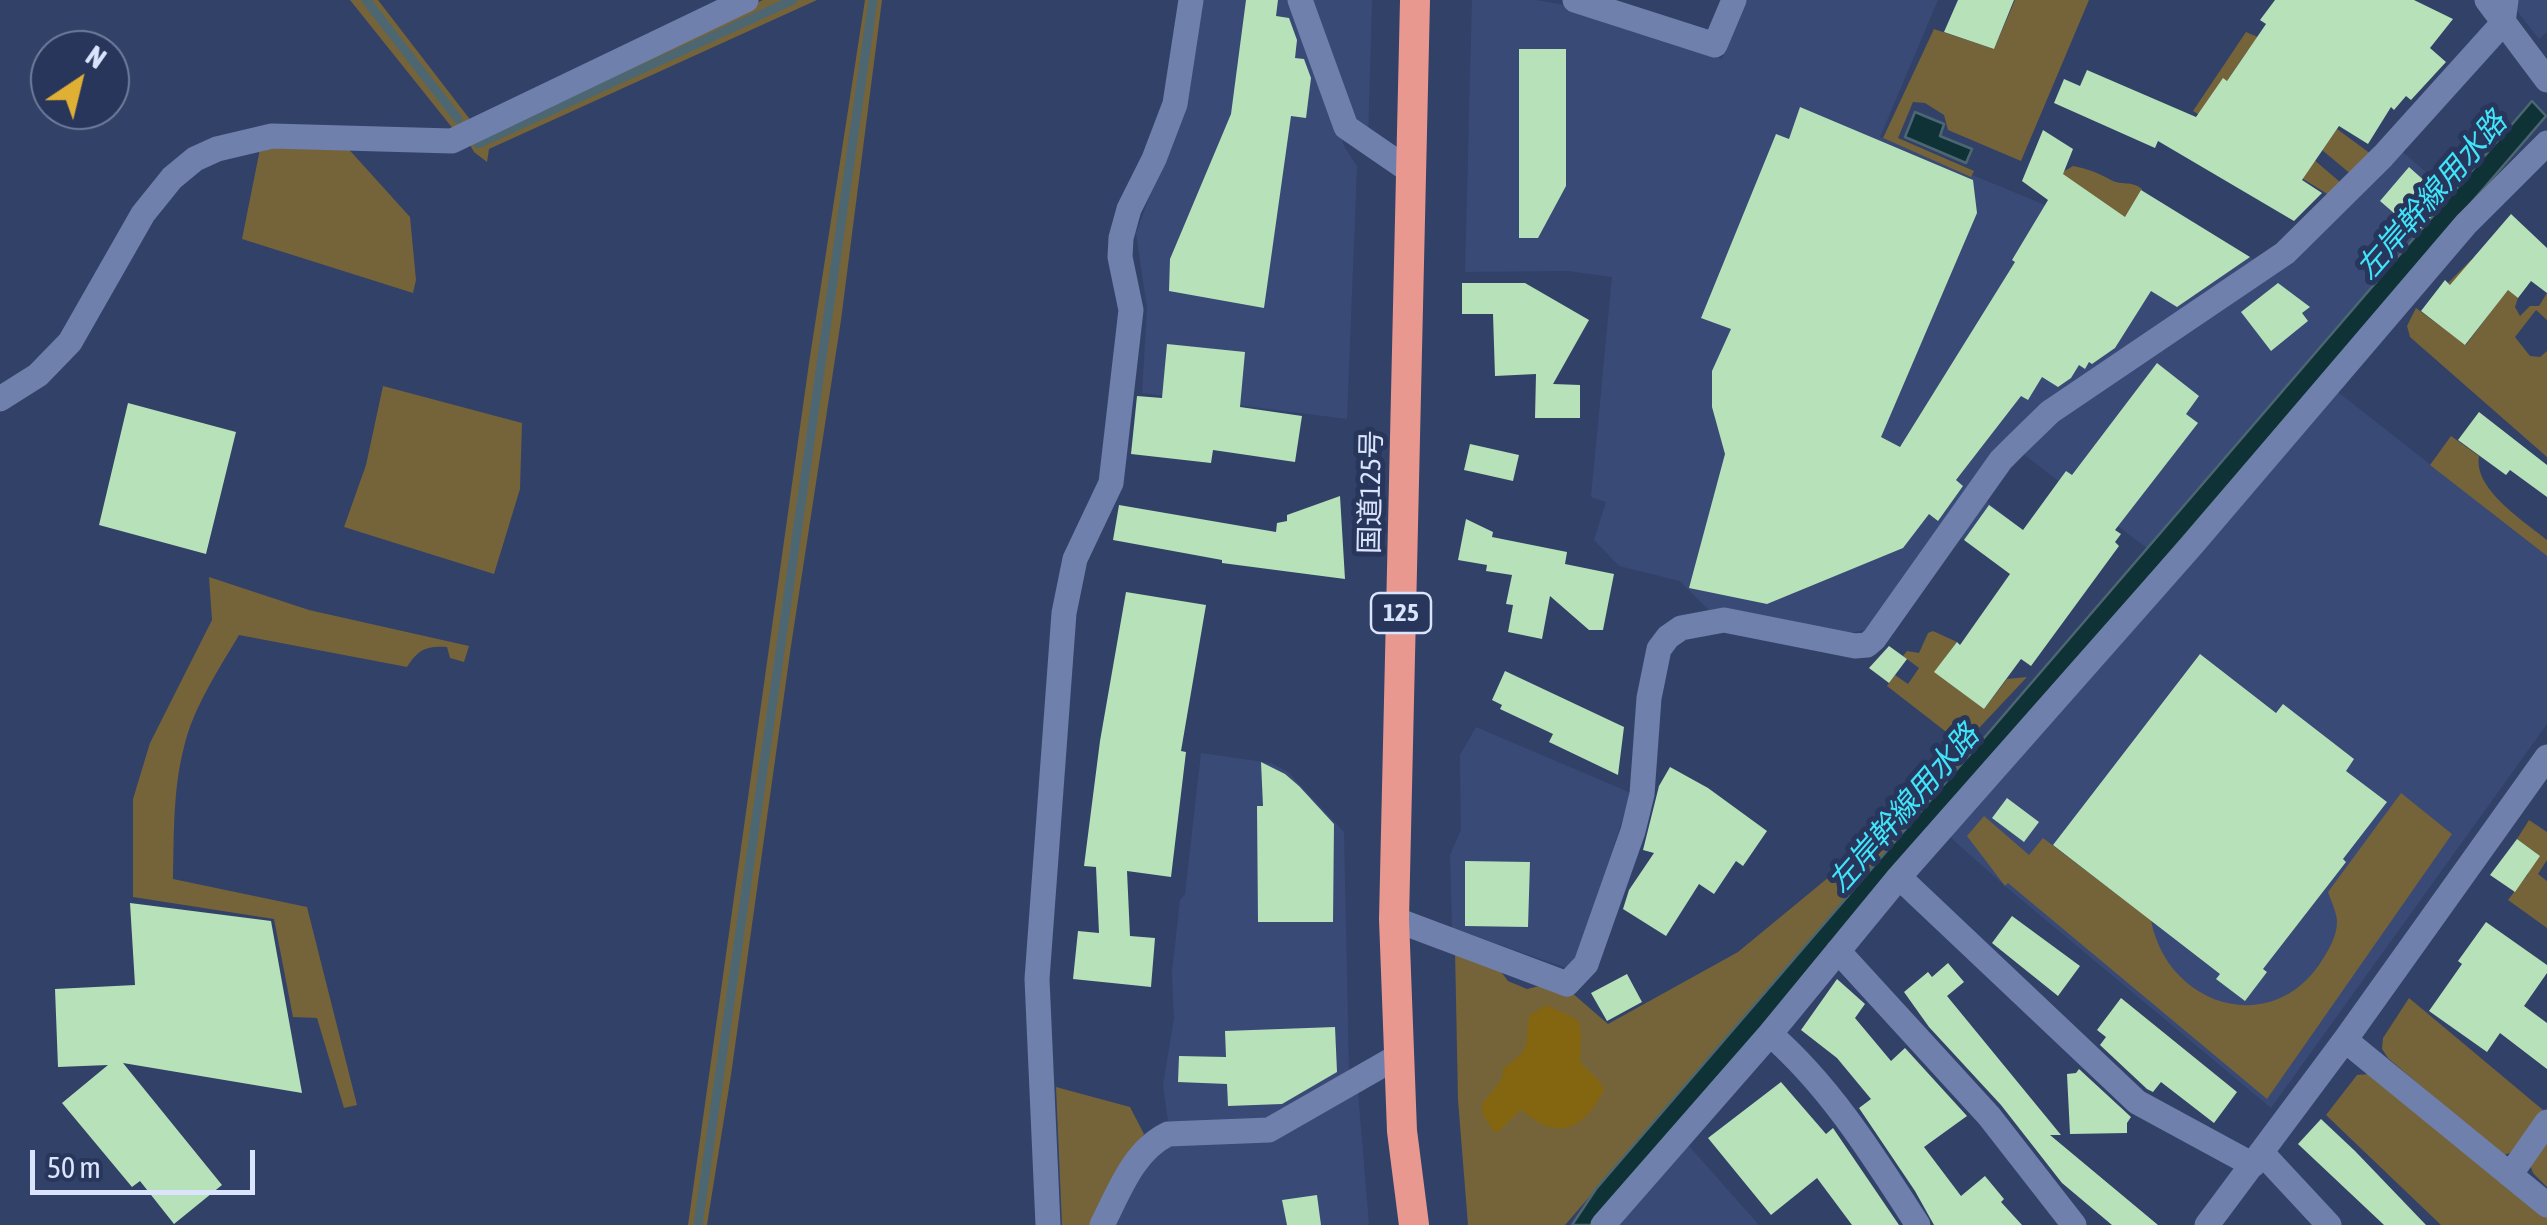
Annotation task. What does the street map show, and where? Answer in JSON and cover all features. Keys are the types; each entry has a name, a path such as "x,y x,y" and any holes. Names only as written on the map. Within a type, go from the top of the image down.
{"highway":[{"name":"国道125号","path":"1414,1225 1402,1131 1394,919 1416,0"}],"street":[{"path":"0,398 38,376 70,342 143,214 165,186 195,159 217,149 272,136 452,141 706,8 746,0"},
{"path":"1048,1225 1038,978 1064,614 1075,559 1111,483 1131,310 1120,257 1122,238 1129,209 1175,104 1191,0"},
{"path":"1300,0 1346,127 1412,173"},
{"path":"1575,0 1715,45 1734,0"},
{"path":"2486,0 2505,11 2547,80"},
{"path":"1394,919 1567,984 1586,964 1633,831 1642,794 1649,698 1659,649 1668,637 1681,628 1724,620 1855,646 1867,645 2001,460 2041,421 2285,253 2374,166 2505,11"},
{"path":"1603,1225 1770,1034 1899,877 2192,545 2466,224 2547,142"},
{"path":"2207,1225 2547,757"},
{"path":"1899,877 2137,1102 2258,1159 2330,1225"},
{"path":"1838,952 1989,1116 2074,1225"},
{"path":"1770,1034 1797,1057 1865,1142 1918,1225"},
{"path":"2345,1040 2547,1205"},
{"path":"1102,1225 1134,1164 1157,1139 1168,1134 1269,1130 1400,1055"},
{"path":"2510,1175 2547,1122"}],"shaded area":[{"path":"350,0 378,0 472,122 454,130"},
{"path":"763,0 817,0 489,149 487,162 469,143 476,133"},
{"path":"865,0 882,0 841,320 707,1225 688,1225 809,363"},
{"path":"1200,0 1295,0 1315,49 1344,146 1357,166 1347,419 1142,393 1147,308 1136,233 1163,161"},
{"path":"1300,0 1372,0 1368,142 1346,127"},
{"path":"1472,0 1536,0 1564,5 1722,59 1745,0 1938,0 1880,137 2045,205 2109,242 2141,190 2266,267 2393,144 2453,195 2148,549 2014,447 1977,494 2026,532 2001,567 1952,531 1871,629 1844,634 1711,612 1680,581 1619,566 1594,540 1606,502 1591,497 1612,277 1568,271 1465,272"},
{"path":"2015,0 2089,0 2021,161 1948,130 1944,115 1925,103 1913,102 1898,138 1974,171 1971,177 1883,138 1934,29 1994,49"},
{"path":"2516,0 2547,0 2547,32 2539,39 2514,7"},
{"path":"2246,32 2267,41 2292,141 2340,182 2329,195 2193,111","holes":["2248,50 2273,67 2210,98"]},
{"path":"2532,101 2546,116 1591,1225 1572,1225 1596,1189"},
{"path":"1915,112 1944,124 1940,136 1972,149 1966,163 1905,137"},
{"path":"2337,129 2371,154 2352,175 2322,150"},
{"path":"261,144 344,144 410,217 416,280 413,293 242,239"},
{"path":"2073,166 2142,189 2123,221 2061,173"},
{"path":"2471,260 2518,298 2515,307 2520,316 2530,306 2539,306 2547,293 2547,320 2536,310 2515,337 2530,356 2540,357 2547,351 2547,457 2410,337 2407,326 2416,308 2466,345 2489,314 2448,283"},
{"path":"2329,385 2547,556 2547,724 2271,1108 1941,829"},
{"path":"383,386 522,423 520,489 494,574 344,527 366,465"},
{"path":"2451,436 2479,456 2484,480 2502,503 2547,540 2547,556 2430,465"},
{"path":"209,577 309,610 469,646 464,662 450,658 447,647 434,647 419,652 407,667 239,635 200,703 180,763 173,879 307,907 357,1105 344,1108 317,1018 293,1017 274,919 133,897 133,799 150,743 212,620"},
{"path":"1933,631 1957,642 1935,672 1984,709 2007,679 2027,677 1964,744 1974,753 1565,1225 1468,1225 1458,1100 1455,950 1495,964 1508,981 1527,989 1548,984 1571,992 1608,1024 1738,952 1835,872 1963,745 1887,686 1895,675 1908,684 1919,668 1903,656 1907,651 1919,653 1928,633"},
{"path":"1476,727 1631,793 1579,955 1566,968 1452,928 1450,855 1461,830 1460,755"},
{"path":"1201,753 1271,763 1288,772 1344,832 1349,1076 1266,1124 1168,1121 1163,1085 1174,1018 1172,973"},
{"path":"2401,793 2452,834 2267,1099 2008,883 2005,886 1967,836 1984,816 2029,855 2043,838 2151,920 2160,949 2176,972 2197,990 2221,1001 2247,1005 2273,1001 2297,988 2319,965 2337,928 2328,892"},
{"path":"2529,820 2547,832 2547,860 2538,874 2547,881 2547,928 2508,900 2528,874 2525,869 2536,853 2517,839"},
{"path":"2409,998 2543,1110 2513,1152 2504,1155 2497,1151 2388,1058 2382,1049 2383,1038"},
{"path":"1546,1005 1578,1020 1580,1062 1604,1090 1587,1115 1568,1127 1546,1126 1521,1109 1494,1132 1483,1115 1482,1104 1502,1079 1503,1069 1524,1051 1529,1016"},
{"path":"2369,1074 2547,1215 2547,1225 2441,1225 2326,1115 2357,1075"},
{"path":"1357,1080 1369,1225 1102,1225 1157,1139 1269,1130"},
{"path":"1056,1087 1130,1107 1144,1134 1119,1170 1093,1225 1062,1225"},
{"path":"1680,1136 1759,1225 1603,1225"},
{"path":"2547,1139 2547,1187 2533,1173 2529,1162"}],"building":[{"path":"1246,0 1278,0 1276,16 1289,18 1297,40 1295,58 1304,59 1311,78 1306,118 1291,116 1264,308 1169,291 1170,259 1231,114"},
{"path":"1958,0 2014,0 1994,49 1944,32"},
{"path":"2275,0 2414,0 2453,19 2430,48 2446,62 2411,100 2406,96 2394,110 2391,107 2368,144 2339,126 2302,180 2322,193 2294,221 2158,141 2155,148 2054,103 2064,79 2080,86 2087,70 2196,117 2223,78 2227,81 2266,24 2260,20"},
{"path":"1519,49 1566,49 1566,186 1538,238 1519,238"},
{"path":"1800,107 1973,180 1977,213 1881,437 1900,447 2015,262 2012,260 2048,200 2022,181 2043,130 2073,149 2063,174 2125,217 2141,190 2250,257 2177,307 2151,291 2115,348 2092,364 2089,362 2085,369 2079,365 2071,378 2058,387 2042,377 2028,400 2021,396 1956,480 1963,486 1938,521 1929,514 1903,548 1767,604 1689,588 1725,454 1712,407 1712,371 1731,329 1701,318 1776,134 1789,139"},
{"path":"2409,167 2446,200 2417,233 2380,201"},
{"path":"2511,214 2547,248 2547,293 2531,281 2518,298 2508,290 2465,345 2421,311 2445,280 2450,285"},
{"path":"1462,283 1525,283 1589,320 1553,384 1580,385 1580,418 1535,418 1536,374 1495,376 1493,314 1462,314"},
{"path":"2278,283 2310,307 2302,313 2308,321 2271,351 2241,312"},
{"path":"1167,344 1245,352 1240,407 1302,416 1295,462 1213,450 1211,463 1131,454 1137,396 1162,398"},
{"path":"2157,363 2199,396 2186,414 2198,423 2115,530 2121,534 2115,542 2119,546 2031,666 2021,659 1984,709 1934,672 1957,642 1960,645 2010,574 1964,540 1989,505 2023,530 2066,471 2072,475"},
{"path":"128,403 236,432 206,554 99,525"},
{"path":"2479,412 2547,465 2547,497 2510,470 2506,475 2458,440"},
{"path":"1470,444 1519,455 1513,481 1464,470"},
{"path":"1340,496 1345,579 1222,563 1113,540 1119,505 1276,532 1277,523 1287,521 1287,515"},
{"path":"1466,519 1493,532 1492,537 1567,552 1565,564 1614,574 1603,630 1589,630 1550,596 1542,639 1508,632 1513,605 1506,604 1512,575 1486,571 1487,565 1458,560"},
{"path":"1126,592 1206,605 1181,751 1186,752 1171,877 1127,871 1130,936 1155,938 1151,987 1073,979 1078,931 1099,933 1096,867 1084,866 1100,741"},
{"path":"1889,646 1907,659 1889,683 1869,668"},
{"path":"2200,654 2276,713 2283,704 2354,759 2346,771 2387,802 2263,969 2267,972 2245,1001 2216,979 2220,974 2053,845"},
{"path":"1505,671 1624,727 1618,775 1549,742 1553,734 1500,709 1502,705 1492,700"},
{"path":"1261,762 1285,774 1334,824 1333,922 1258,922 1257,806 1263,806"},
{"path":"1670,767 1708,788 1767,831 1743,866 1736,861 1714,894 1699,884 1666,936 1623,909 1629,890 1654,853 1643,850 1659,786"},
{"path":"2007,798 2039,822 2024,842 1992,818"},
{"path":"2517,839 2540,856 2515,892 2490,875"},
{"path":"1465,861 1530,862 1528,927 1465,926"},
{"path":"130,903 271,921 302,1093 123,1063 222,1185 174,1224 140,1181 132,1187 62,1103 108,1065 58,1067 55,989 135,985"},
{"path":"2012,916 2080,966 2058,996 1992,943"},
{"path":"2486,922 2547,965 2547,973 2524,1006 2547,1023 2547,1069 2500,1033 2487,1052 2429,1011"},
{"path":"1948,963 1964,982 1947,996 2061,1135 2050,1135 2158,1225 2112,1225 2062,1183 2001,1105 1929,1027 1904,992 1928,972 1932,977"},
{"path":"1627,974 1642,1002 1607,1021 1591,993"},
{"path":"1837,979 1865,1004 1855,1018 1891,1061 1905,1048 1967,1116 1924,1147 1961,1196 1985,1176 2022,1225 1934,1225 1859,1108 1871,1099 1837,1058 1801,1030"},
{"path":"2121,998 2237,1092 2214,1123 2161,1082 2153,1092 2147,1089 2100,1045 2106,1037 2097,1030"},
{"path":"1335,1027 1337,1072 1282,1104 1228,1106 1227,1084 1178,1082 1179,1056 1226,1057 1225,1031"},
{"path":"2079,1069 2131,1117 2127,1133 2070,1134 2067,1074"},
{"path":"1781,1082 1826,1134 1833,1128 1899,1225 1852,1225 1817,1178 1771,1215 1708,1138"},
{"path":"2321,1119 2426,1225 2384,1225 2298,1144"},
{"path":"1317,1195 1321,1225 1287,1225 1282,1200"}],"waterway":[{"path":"366,0 458,119"},
{"path":"478,144 793,0"},
{"path":"698,1225 873,0"}],"water label":[{"name":"左岸幹線用水路","path":"2432,196"},
{"name":"左岸幹線用水路","path":"1904,809"}]}
